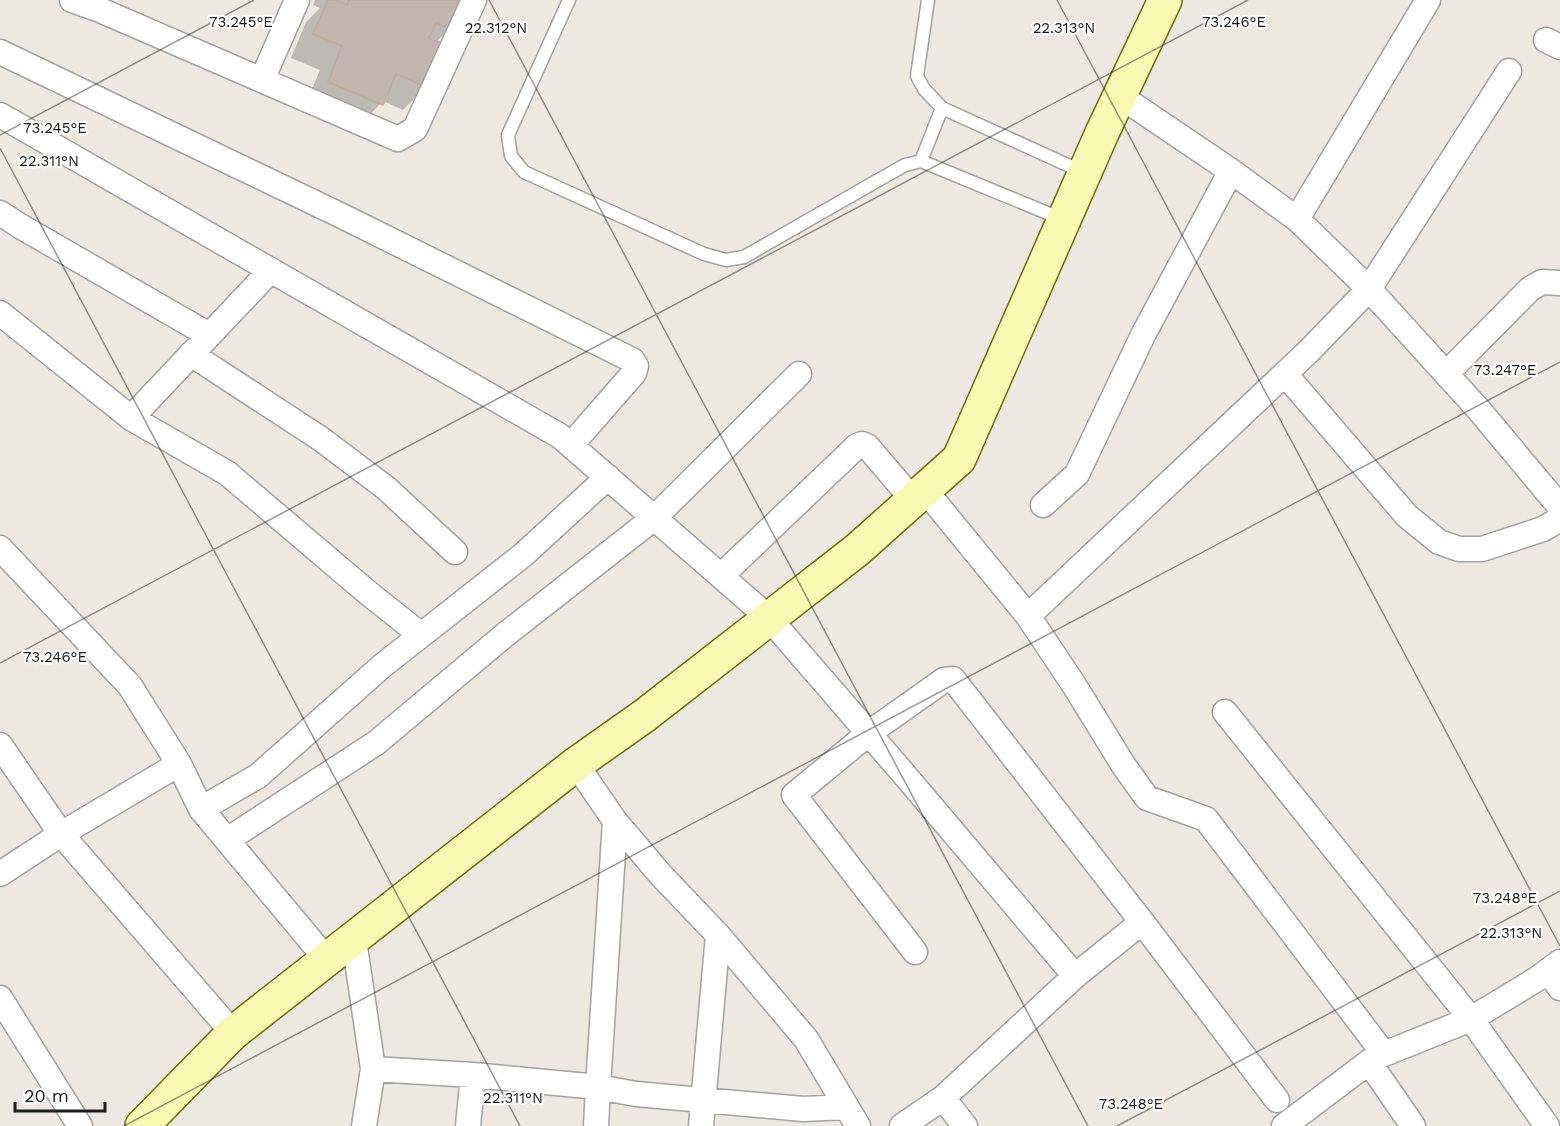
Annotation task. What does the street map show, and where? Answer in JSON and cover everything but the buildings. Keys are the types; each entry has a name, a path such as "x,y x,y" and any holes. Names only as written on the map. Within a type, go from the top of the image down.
{"street":[{"path":"72,0 398,139 415,129 474,0"},
{"path":"262,80 297,0"},
{"path":"142,1126 233,1033 576,764 644,716 857,550 959,459 1084,173 1165,0"},
{"path":"1297,219 1428,0"},
{"path":"0,52 342,216 632,360 636,366 634,373 571,445"},
{"path":"1028,616 1310,351 1369,290 1509,71"},
{"path":"1120,96 1297,219 1369,290 1479,410 1560,507"},
{"path":"0,116 560,436 769,618 1075,976"},
{"path":"1043,506 1077,474 1143,334 1231,171"},
{"path":"0,213 209,335"},
{"path":"131,418 271,270"},
{"path":"1446,374 1530,289 1542,282 1560,283"},
{"path":"0,313 131,418 227,473 420,635"},
{"path":"191,354 321,439 376,481 455,552"},
{"path":"228,840 376,743 506,634 654,518 799,374"},
{"path":"1285,374 1407,516 1439,542 1459,549 1482,549 1543,529 1560,519"},
{"path":"721,576 857,446 862,444 867,446 919,495 1028,616 1124,766 1148,798 1206,819 1376,1058 1413,1126"},
{"path":"201,809 258,776 382,666 523,555 608,477"},
{"path":"0,548 130,686 179,764 201,809 327,960"},
{"path":"915,952 794,795 869,733 944,680 953,680 1142,922 1277,1100"},
{"path":"1225,712 1471,1019 1547,1126"},
{"path":"0,745 62,834 233,1033"},
{"path":"0,874 179,764"},
{"path":"373,1069 473,1075 598,1087 802,1118 852,1116 806,1039 718,935 660,874 615,821 576,764"},
{"path":"596,1126 615,821"},
{"path":"902,1126 943,1098 1075,976 1142,922"},
{"path":"701,1126 718,935"},
{"path":"354,940 373,1069 364,1126"},
{"path":"1284,1126 1376,1058 1471,1019 1556,974"},
{"path":"0,998 80,1126"},
{"path":"468,1126 473,1075"},
{"path":"943,1098 964,1126"}],"lane":[{"path":"569,0 508,135 511,156 524,172 704,254 726,260 744,258 882,177 905,165 921,161 1063,220"},
{"path":"928,0 917,76 924,90 942,108 1084,173"},
{"path":"921,161 942,108"}]}
